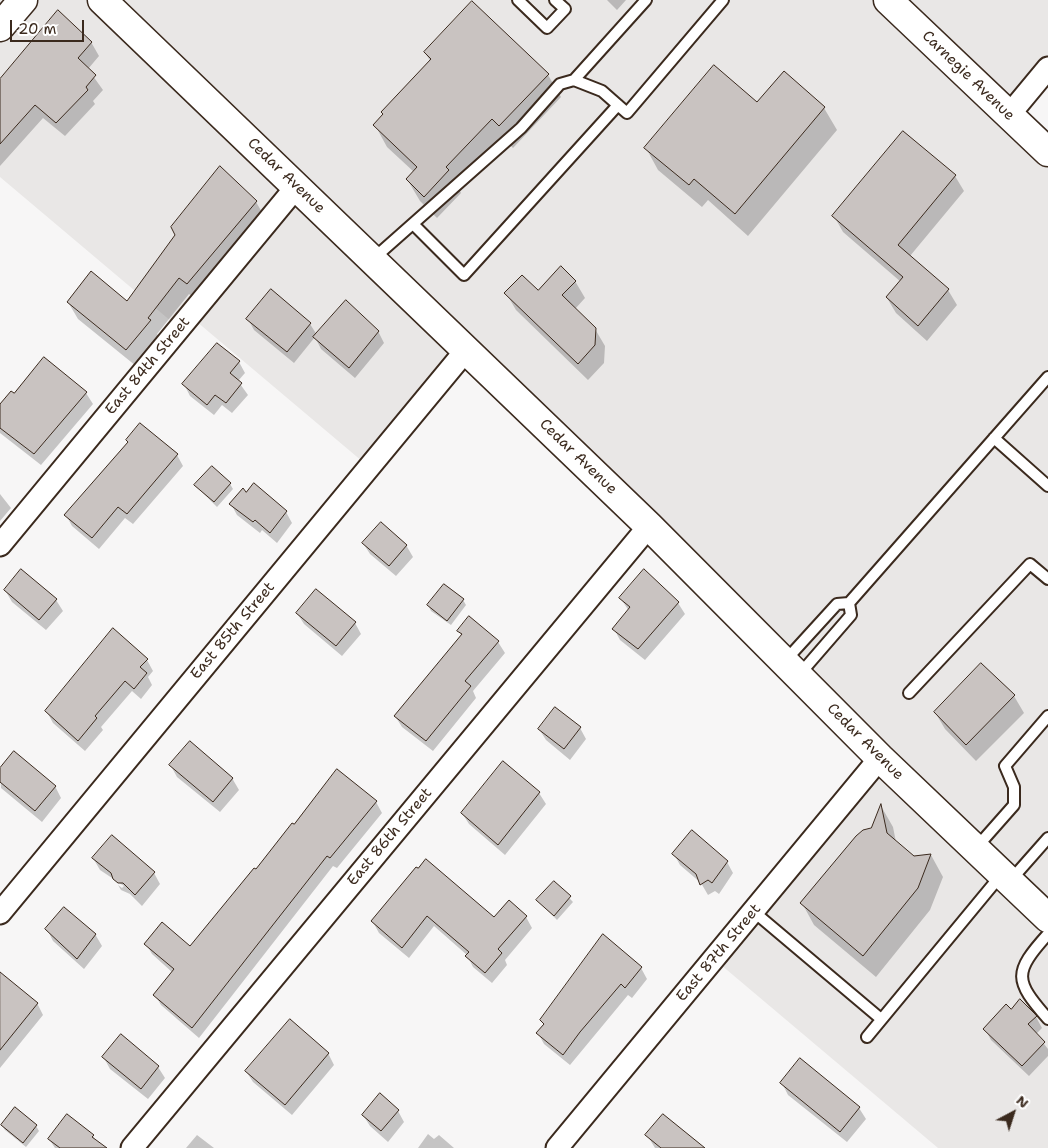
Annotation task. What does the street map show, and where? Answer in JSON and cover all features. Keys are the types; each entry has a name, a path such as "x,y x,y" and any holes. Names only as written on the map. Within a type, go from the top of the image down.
{"street":[{"path":"0,27 23,0"},
{"name":"Cedar Avenue","path":"102,0 649,526 880,758 1048,918"},
{"name":"Carnegie Avenue","path":"888,0 1048,152"},
{"path":"1009,115 1048,68"},
{"name":"East 84th Street","path":"0,546 297,186"},
{"name":"East 85th Street","path":"0,913 466,349"},
{"name":"East 86th Street","path":"132,1148 649,526"},
{"name":"East 87th Street","path":"557,1148 880,758"}],"lane":[{"path":"518,0 547,28 565,9 555,0"},
{"path":"373,259 414,225 520,128 560,84 574,80 646,0"},
{"path":"574,80 602,90 628,113 722,0"},
{"path":"414,225 464,275 618,105"},
{"path":"792,668 837,604 849,603 994,438 1046,382"},
{"path":"994,438 1048,486"},
{"path":"909,693 1030,564 1048,579"},
{"path":"792,668 851,615 849,603"},
{"path":"976,849 1014,805 1014,787 1004,766 1048,716"},
{"path":"867,1037 1006,878 1048,838"},
{"path":"753,911 882,1019"},
{"path":"1048,934 1030,955 1023,967 1022,986 1048,1019"}],"shaded area":[{"path":"0,0 1048,0 1048,68 1009,115 1048,152 1048,1148 938,1148 714,959 880,758 467,349 369,467 190,316 179,328 0,177"}],"building":[{"path":"472,1 549,74 499,126 492,119 446,167 449,170 424,197 406,179 417,167 373,125 383,114 381,112 431,59 424,52"},
{"path":"58,10 92,42 78,58 96,75 86,87 88,90 56,123 35,105 0,144 0,79"},
{"path":"714,65 757,102 784,71 825,107 735,214 694,179 689,185 644,148"},
{"path":"903,131 956,175 898,245 949,289 918,326 886,297 903,277 832,216"},
{"path":"220,166 257,201 187,284 179,278 148,318 151,320 126,350 67,302 91,271 127,301 175,235 171,227"},
{"path":"561,266 576,281 562,295 596,328 595,345 578,364 504,293 522,275 538,290"},
{"path":"271,289 311,323 287,352 246,319"},
{"path":"346,300 379,331 349,368 313,337"},
{"path":"217,343 240,361 230,373 242,383 226,403 215,395 207,405 182,384"},
{"path":"44,357 87,392 34,454 0,428 0,404 11,391 14,393"},
{"path":"140,423 178,454 127,514 118,507 92,538 64,515 128,442 126,440"},
{"path":"212,466 231,483 214,502 194,485"},
{"path":"254,483 287,511 270,533 255,520 253,522 229,504 243,488 246,492"},
{"path":"381,522 407,545 389,566 362,543"},
{"path":"21,569 57,599 39,620 4,590"},
{"path":"644,569 679,602 638,649 612,629 630,607 619,598"},
{"path":"444,584 464,599 447,621 427,605"},
{"path":"316,589 356,622 336,646 296,613"},
{"path":"469,616 499,641 465,681 471,686 426,741 394,716 462,634 457,631"},
{"path":"113,628 148,659 140,667 147,673 134,689 125,681 95,716 97,718 78,741 45,711"},
{"path":"981,663 1015,695 966,745 934,712"},
{"path":"555,707 581,727 564,749 538,729"},
{"path":"190,741 233,778 213,802 169,765"},
{"path":"14,751 56,786 35,811 0,782 0,768"},
{"path":"503,761 540,792 498,845 461,813"},
{"path":"337,769 377,801 330,858 327,856 192,1028 153,995 174,969 144,944 162,922 190,946 254,868 256,869 292,823 294,824"},
{"path":"881,804 887,833 914,856 931,854 918,888 863,956 800,903 856,836 863,830 871,828"},
{"path":"692,830 728,861 712,883 708,880 700,885 696,874 672,854"},
{"path":"112,835 155,872 135,895 123,883 118,883 113,879 111,873 92,858"},
{"path":"426,859 494,917 509,900 527,916 498,949 502,953 485,973 465,956 469,952 427,916 402,948 371,921 416,867 418,868"},
{"path":"554,881 571,896 554,916 536,900"},
{"path":"64,907 96,934 77,959 45,929"},
{"path":"603,934 642,967 625,988 621,984 563,1055 536,1033 544,1024 540,1020"},
{"path":"0,972 38,1003 0,1050"},
{"path":"1020,999 1037,1016 1028,1024 1045,1042 1022,1066 983,1029 1006,1004 1011,1009"},
{"path":"290,1019 329,1053 285,1105 245,1071"},
{"path":"121,1034 159,1066 141,1089 102,1057"},
{"path":"800,1058 860,1107 840,1132 780,1083"},
{"path":"380,1093 399,1110 381,1131 362,1115"},
{"path":"15,1107 37,1125 23,1143 1,1125"},
{"path":"67,1114 107,1148 60,1148 48,1139"},
{"path":"663,1114 705,1148 661,1148 645,1135"}]}
